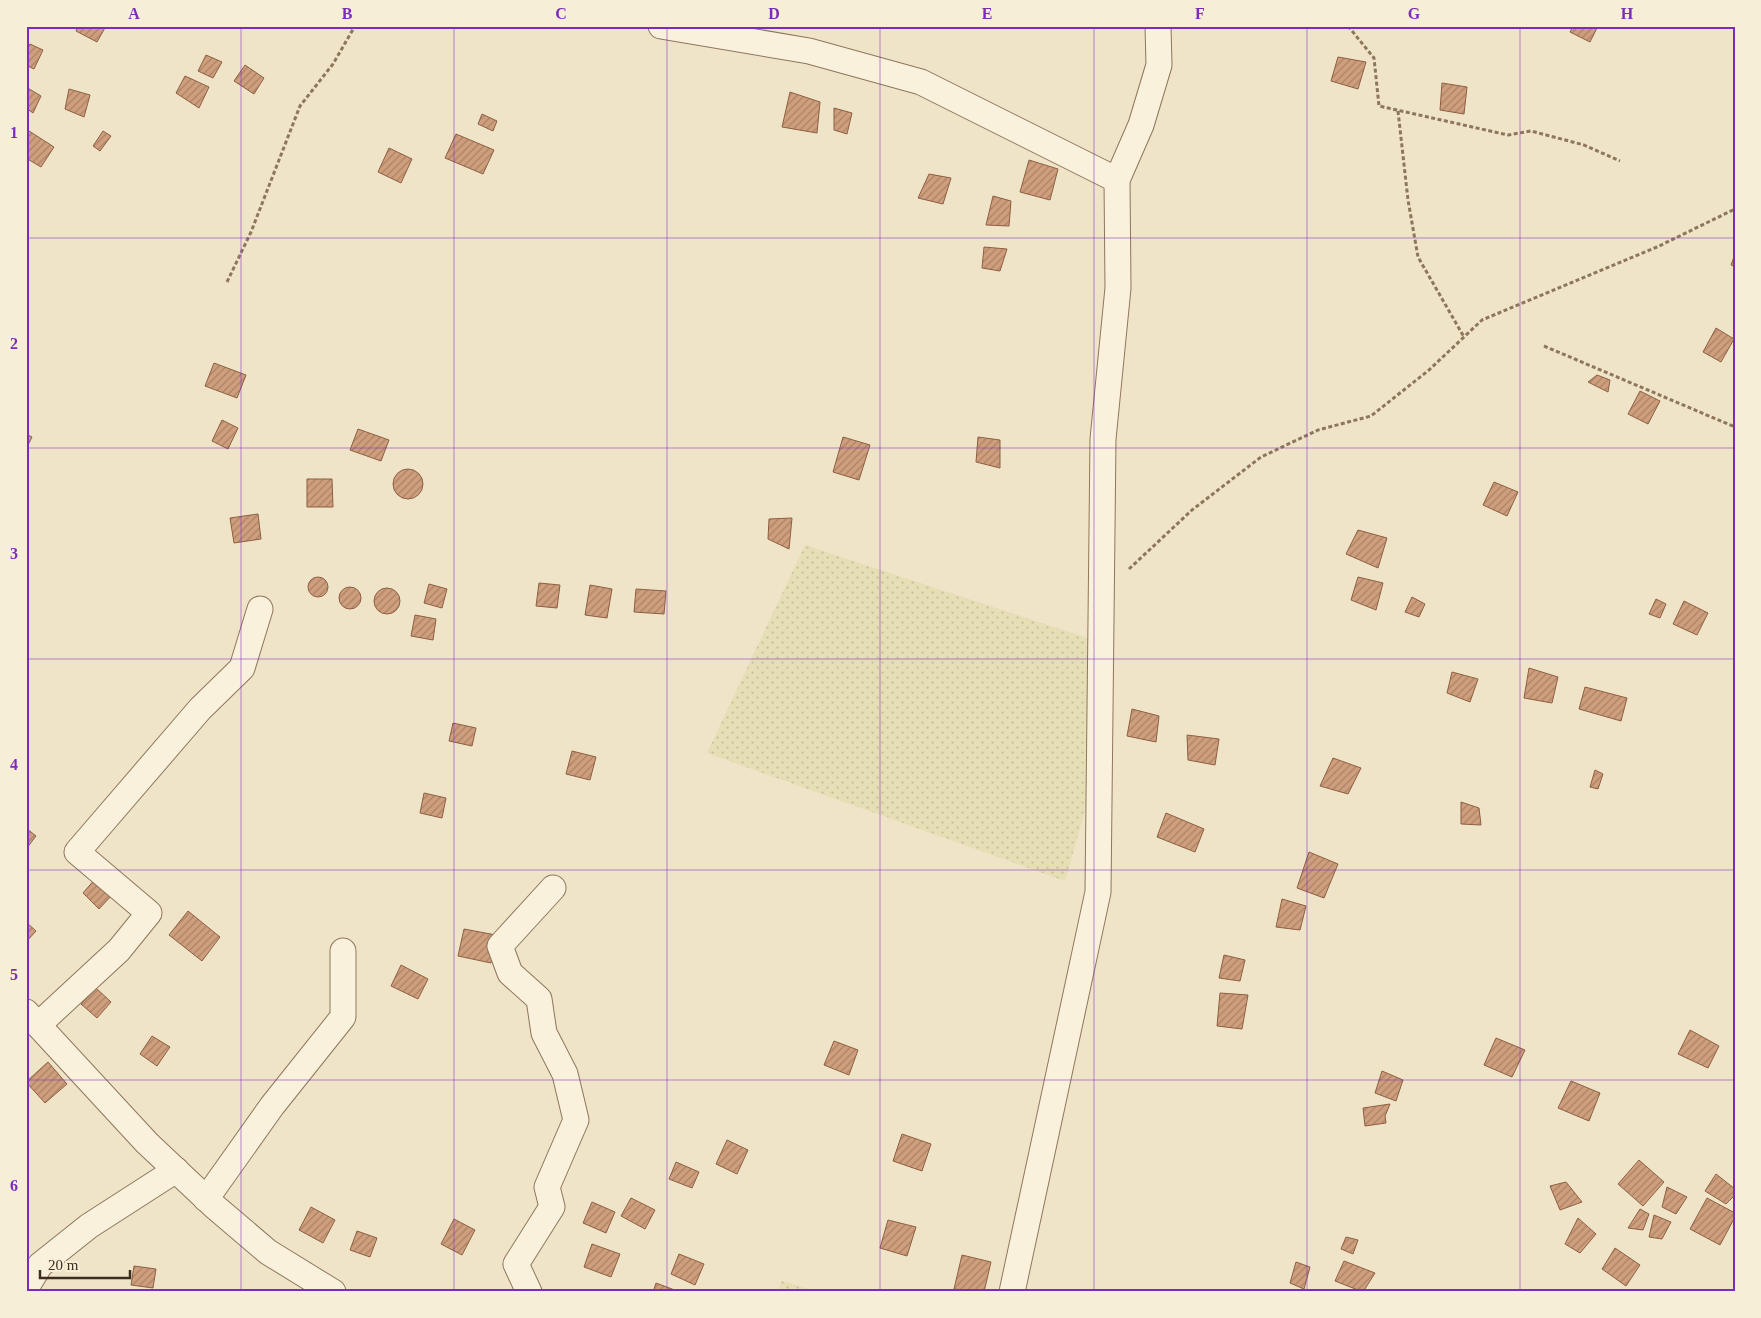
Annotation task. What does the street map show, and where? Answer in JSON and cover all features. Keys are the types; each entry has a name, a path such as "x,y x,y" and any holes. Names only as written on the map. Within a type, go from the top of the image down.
{"street":[{"path":"661,26 808,51 921,82 1117,180"},
{"path":"1012,1292 1098,892 1103,439 1118,288 1117,180 1141,125 1159,65 1158,26"},
{"path":"260,609 242,668 200,709 77,852 149,913 119,950 32,1018 147,1143 206,1199 268,1252 333,1292"},
{"path":"529,1292 516,1264 552,1207 547,1187 576,1120 565,1074 544,1033 539,999 510,972 500,946 553,888"},
{"path":"206,1199 272,1106 343,1017 343,952"},
{"path":"26,1288 40,1265 90,1226 176,1170"}],"path":[{"path":"227,282 251,232 300,106 333,64 355,26"},
{"path":"1348,26 1374,58 1379,106 1508,135 1531,131 1584,145 1620,161"},
{"path":"1398,111 1408,200 1418,257 1464,337"},
{"path":"1102,604 1130,568 1192,510 1261,457 1318,430 1371,416 1429,370 1482,320 1657,247 1735,209"},
{"path":"1544,346 1735,427"}],"shaded area":[{"path":"805,545 1102,643 1090,793 1065,881 707,753"},
{"path":"782,1281 818,1292 777,1292"}],"building":[{"path":"78,26 106,26 97,42 76,31"},
{"path":"1573,26 1598,26 1590,42 1570,32"},
{"path":"30,44 43,50 34,69 26,65 26,51"},
{"path":"206,55 222,62 213,78 198,71"},
{"path":"1338,57 1366,62 1358,89 1331,81"},
{"path":"245,65 264,78 254,94 234,81"},
{"path":"185,76 209,87 199,108 176,93"},
{"path":"1442,83 1467,87 1464,114 1440,110"},
{"path":"26,87 41,96 33,113 26,108"},
{"path":"69,89 90,95 84,117 65,109"},
{"path":"790,92 820,102 817,133 782,127"},
{"path":"834,108 852,113 847,134 834,130"},
{"path":"482,114 497,121 493,131 478,124"},
{"path":"26,129 54,147 41,167 26,158"},
{"path":"103,131 111,136 100,151 93,146"},
{"path":"456,134 494,150 483,174 445,158"},
{"path":"389,148 412,159 401,183 378,172"},
{"path":"1029,160 1058,169 1050,200 1020,192"},
{"path":"929,174 951,178 943,204 918,198"},
{"path":"993,196 1011,201 1009,226 986,225"},
{"path":"984,247 1007,249 1000,271 982,268"},
{"path":"1735,254 1735,267 1731,265"},
{"path":"1716,328 1734,339 1721,362 1703,352"},
{"path":"214,363 246,375 237,398 205,386"},
{"path":"1597,375 1610,380 1608,392 1588,382"},
{"path":"1640,391 1660,401 1648,424 1628,414"},
{"path":"222,420 238,428 228,449 212,441"},
{"path":"358,429 389,440 381,461 350,450"},
{"path":"26,434 32,437 26,449"},
{"path":"843,437 870,445 859,480 833,472"},
{"path":"978,437 1000,440 1000,468 976,462"},
{"path":"408,469 414,470 422,478 422,490 414,498 408,499 402,498 394,490 393,484 394,478 402,470"},
{"path":"307,479 332,479 333,507 307,507"},
{"path":"1494,482 1518,492 1507,516 1483,505"},
{"path":"258,514 261,539 234,543 230,518"},
{"path":"792,518 789,549 768,539 769,519"},
{"path":"1358,530 1387,538 1378,568 1346,554"},
{"path":"314,577 322,577 328,583 328,591 322,597 314,597 308,591 308,583"},
{"path":"1358,577 1383,583 1376,610 1351,600"},
{"path":"539,583 560,585 557,608 536,606"},
{"path":"429,584 447,589 442,608 424,603"},
{"path":"590,585 612,589 607,618 585,615"},
{"path":"350,587 360,594 361,598 354,608 350,609 340,602 339,598 346,588"},
{"path":"387,588 396,592 400,601 396,610 387,614 378,610 374,601 378,592"},
{"path":"636,589 666,591 664,614 634,612"},
{"path":"1412,597 1425,604 1419,617 1405,612"},
{"path":"1656,599 1666,604 1660,618 1649,614"},
{"path":"1684,601 1708,613 1697,635 1673,624"},
{"path":"415,615 436,619 433,640 411,636"},
{"path":"1529,668 1558,677 1552,703 1524,698"},
{"path":"1452,672 1478,679 1470,702 1447,693"},
{"path":"1585,687 1627,698 1621,721 1579,709"},
{"path":"1132,709 1159,716 1156,742 1127,736"},
{"path":"453,723 476,728 472,746 449,741"},
{"path":"1187,735 1219,739 1215,765 1188,760"},
{"path":"572,751 596,757 590,780 566,774"},
{"path":"1333,758 1361,768 1348,794 1320,786"},
{"path":"1595,770 1603,774 1598,789 1590,787"},
{"path":"424,793 446,798 442,818 420,813"},
{"path":"1461,802 1479,808 1481,825 1461,824"},
{"path":"1166,813 1204,829 1195,852 1157,837"},
{"path":"26,828 36,836 26,849"},
{"path":"1309,852 1338,864 1324,898 1297,888"},
{"path":"96,878 113,894 99,909 83,893"},
{"path":"1282,899 1306,906 1300,930 1276,927"},
{"path":"188,911 220,937 202,961 169,935"},
{"path":"26,922 36,931 26,942"},
{"path":"464,929 496,935 491,963 458,956"},
{"path":"1224,955 1245,960 1240,981 1219,978"},
{"path":"401,965 428,979 418,999 391,986"},
{"path":"96,988 111,1002 97,1018 81,1004"},
{"path":"1220,993 1248,995 1242,1029 1217,1026"},
{"path":"1690,1030 1719,1046 1708,1068 1678,1054"},
{"path":"152,1036 170,1047 157,1066 140,1054"},
{"path":"1496,1038 1525,1050 1512,1077 1484,1065"},
{"path":"834,1041 858,1050 849,1075 824,1065"},
{"path":"48,1062 67,1084 45,1103 26,1082"},
{"path":"1382,1071 1403,1080 1396,1101 1375,1093"},
{"path":"1571,1081 1600,1093 1589,1121 1558,1108"},
{"path":"1390,1104 1385,1116 1386,1123 1365,1126 1363,1108"},
{"path":"902,1134 931,1144 922,1171 893,1161"},
{"path":"727,1140 748,1150 737,1174 716,1164"},
{"path":"1639,1160 1664,1182 1643,1206 1618,1184"},
{"path":"676,1162 699,1172 692,1188 669,1179"},
{"path":"1716,1174 1735,1189 1735,1195 1726,1204 1705,1191"},
{"path":"1566,1182 1582,1202 1560,1210 1550,1186"},
{"path":"1667,1187 1687,1197 1676,1214 1662,1207"},
{"path":"631,1198 655,1210 645,1229 621,1216"},
{"path":"1707,1198 1735,1213 1735,1217 1720,1245 1690,1229"},
{"path":"592,1202 615,1212 606,1233 583,1223"},
{"path":"311,1207 335,1220 323,1243 299,1230"},
{"path":"1640,1209 1649,1214 1643,1230 1628,1228"},
{"path":"1654,1215 1671,1222 1662,1239 1649,1237"},
{"path":"1578,1218 1596,1234 1580,1253 1565,1244"},
{"path":"454,1219 475,1230 462,1255 441,1244"},
{"path":"888,1220 916,1227 907,1256 880,1248"},
{"path":"357,1231 377,1238 370,1257 350,1250"},
{"path":"1346,1237 1358,1240 1353,1254 1341,1249"},
{"path":"592,1244 620,1254 611,1277 584,1267"},
{"path":"1615,1248 1640,1265 1626,1286 1602,1269"},
{"path":"679,1254 704,1264 695,1285 671,1274"},
{"path":"962,1255 991,1262 984,1292 954,1289"},
{"path":"1344,1261 1375,1273 1363,1292 1335,1281"},
{"path":"1296,1262 1310,1267 1304,1289 1290,1283"},
{"path":"134,1266 156,1269 153,1288 131,1285"},
{"path":"656,1283 680,1292 653,1292"}]}
